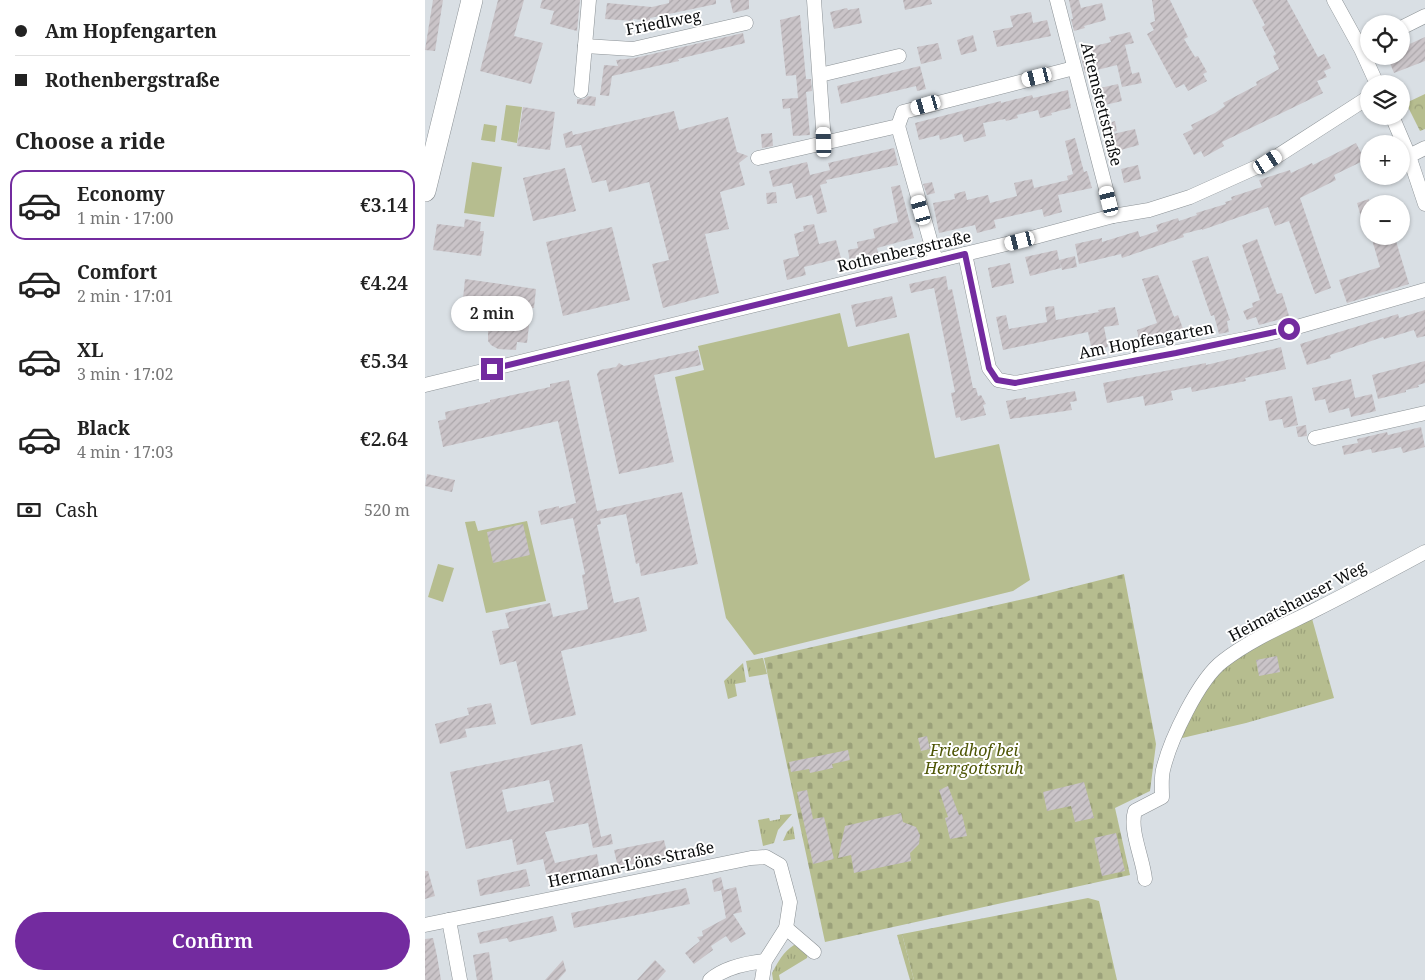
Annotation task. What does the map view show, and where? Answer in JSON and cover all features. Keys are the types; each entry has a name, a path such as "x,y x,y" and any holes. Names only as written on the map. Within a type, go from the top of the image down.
{"main road":[{"path":"425,191 472,0"}],"street":[{"path":"581,90 589,0"},
{"path":"814,0 824,142"},
{"name":"Attemstettstraße","path":"1057,0 1113,216"},
{"path":"1334,0 1360,39"},
{"path":"1410,24 1425,16"},
{"name":"Friedlweg","path":"585,46 633,49 747,23"},
{"path":"820,75 899,56"},
{"path":"936,262 897,126 903,112 1074,68"},
{"name":"Rothenbergstraße","path":"425,385 936,262 1113,216 1149,210 1190,197 1268,162 1360,103"},
{"path":"758,158 897,126"},
{"path":"1410,156 1425,148"},
{"path":"1410,159 1425,204"},
{"name":"Am Hopfengarten","path":"965,254 989,368 997,380 1015,383 1253,338 1425,290"},
{"path":"1315,438 1425,413"},
{"name":"Heimatshauser Weg","path":"1145,878 1132,820 1135,812 1163,797 1162,772 1170,750 1190,704 1207,678 1222,661 1265,635 1364,586 1425,552"},
{"name":"Hermann-Löns-Straße","path":"425,925 751,858 766,858 780,865 790,902 786,928"},
{"path":"449,920 460,980"},
{"path":"762,980 765,961 786,928 814,952"},
{"path":"710,980 717,975 745,964 765,961"}],"green space":[{"path":"1425,94 1425,129 1420,131 1410,111 1410,101"},
{"path":"506,105 522,107 517,143 501,140"},
{"path":"484,124 497,126 495,142 481,140"},
{"path":"472,162 502,167 494,217 464,213"},
{"path":"840,313 848,347 909,333 935,458 999,444 1030,580 1013,591 754,655 726,618 675,377 704,370 698,346"},
{"path":"475,521 478,531 527,521 546,601 486,613 465,522"},
{"path":"438,564 454,568 443,602 428,597"},
{"name":"Friedhof bei Herrgottsruh","path":"1124,574 1156,744 1150,791 1115,808 1130,875 825,942 764,658 1037,596"},
{"path":"1311,615 1334,698 1246,723 1178,739 1204,690 1223,667 1260,642"},
{"path":"763,658 767,674 749,677 746,661"},
{"path":"743,663 746,682 735,684 737,696 728,699 724,681"},
{"path":"792,814 778,830 774,843 763,846 758,820 769,818 770,821 780,819 780,815"},
{"path":"793,826 795,839 783,841 787,832"},
{"path":"1088,898 1099,901 1117,980 914,980 902,934"},
{"path":"902,934 914,980 910,980 897,935"},
{"path":"794,945 801,946 808,951 807,958 779,975 780,980 773,980 772,973 779,961"}],"building":[{"path":"433,0 443,0 435,51 425,50"},
{"path":"498,0 524,0 514,36 543,43 531,84 480,71"},
{"path":"542,0 580,0 577,31 550,24 554,11 540,8"},
{"path":"669,0 716,0 716,4 650,18 650,21 605,19 607,3 652,7 669,3"},
{"path":"730,0 749,0 749,9 733,13"},
{"path":"903,0 931,0 932,4 905,10"},
{"path":"1069,0 1079,0 1081,8 1102,3 1106,20 1074,31"},
{"path":"1152,0 1170,0 1188,37 1184,39 1195,57 1198,56 1207,72 1203,74 1207,81 1188,91 1184,84 1176,88 1147,34 1154,30 1150,23 1155,21"},
{"path":"1252,0 1287,0 1318,57 1324,54 1331,68 1324,71 1327,77 1317,81 1323,93 1222,142 1224,146 1204,157 1201,151 1194,155 1183,134 1193,129 1191,125 1215,113 1225,106 1223,103 1257,85 1256,82 1279,69 1273,56 1276,54 1262,27 1265,25"},
{"path":"847,8 848,10 859,8 862,23 834,29 830,12"},
{"path":"1031,12 1033,23 1047,20 1051,36 997,47 993,31 1013,27 1010,16"},
{"path":"800,15 806,79 811,79 812,91 806,92 810,135 793,136 790,108 783,109 782,99 798,98 796,75 786,76 780,20"},
{"path":"1130,32 1134,43 1125,45 1132,74 1139,72 1142,83 1122,87 1117,65 1085,73 1081,57 1092,54 1090,47 1111,42 1109,37"},
{"path":"743,33 745,43 678,59 679,61 612,76 609,96 600,95 604,65 618,66 616,60 635,58"},
{"path":"973,35 977,51 961,55 957,40"},
{"path":"1425,37 1425,61 1394,73 1391,65 1410,65 1410,44"},
{"path":"938,43 942,59 921,64 917,47"},
{"path":"920,66 926,89 917,91 916,86 841,104 837,86"},
{"path":"1118,84 1122,101 1105,105 1100,88"},
{"path":"1068,90 1071,108 1051,113 1052,115 1040,118 1038,110 1017,115 1018,118 1006,121 1005,119 983,123 986,136 964,142 962,134 940,140 939,135 919,140 915,123 1001,101 1001,103 1032,95 1033,98"},
{"path":"588,96 596,97 595,106 577,104 577,99 584,99"},
{"path":"523,107 555,112 550,150 517,146"},
{"path":"674,111 679,130 728,117 737,152 748,156 739,163 745,185 720,192 729,229 705,234 719,293 663,308 652,264 669,260 649,182 609,192 606,180 592,183 581,145 566,148 563,134 572,131 573,135"},
{"path":"1115,121 1117,131 1107,134 1105,124"},
{"path":"1135,129 1139,145 1117,151 1113,134"},
{"path":"772,133 773,146 762,148 761,134"},
{"path":"1075,138 1084,172 1087,171 1092,188 1058,195 1062,212 1044,217 1042,209 994,220 996,228 977,233 975,225 939,233 933,203 955,199 954,194 965,191 967,200 988,195 990,203 1017,196 1014,183 1032,179 1034,188 1068,180 1067,176 1073,174 1065,141"},
{"path":"1356,143 1360,151 1360,162 1334,175 1336,180 1300,198 1331,288 1315,294 1289,221 1275,226 1268,207 1202,230 1183,234 1184,237 1122,258 1121,254 1079,264 1075,244 1102,238 1102,242 1138,231 1140,237 1158,231 1156,225 1178,218 1179,221 1197,215 1196,213 1226,204 1225,202 1232,200 1231,197 1262,187 1259,180 1290,170 1291,173 1312,163 1313,165"},
{"path":"894,148 898,165 826,180 827,183 820,185 827,212 817,214 812,195 796,199 792,183 773,187 769,171 807,162 810,175 830,170 828,163"},
{"path":"1138,165 1141,179 1124,183 1121,169"},
{"path":"565,168 576,211 533,221 523,178"},
{"path":"932,182 935,193 927,195 923,184"},
{"path":"900,185 914,238 877,248 879,257 850,262 848,250 858,248 857,242 875,238 873,229 898,222 891,187"},
{"path":"776,192 777,203 767,204 766,193"},
{"path":"1360,202 1360,213 1357,203"},
{"path":"465,219 481,222 480,231 484,231 481,256 433,250 437,224 464,227"},
{"path":"814,224 819,244 836,240 841,258 804,267 806,275 787,280 783,260 799,256 794,234 804,231 803,226"},
{"path":"612,227 630,300 563,316 546,242"},
{"path":"1257,239 1277,294 1282,293 1290,319 1281,322 1281,319 1259,325 1256,317 1247,320 1243,311 1253,307 1252,303 1260,300 1242,245"},
{"path":"1374,245 1397,245 1409,284 1347,303 1339,280 1380,267"},
{"path":"1057,250 1059,260 1075,256 1077,267 1062,270 1060,262 1061,268 1030,276 1025,257"},
{"path":"1208,256 1230,320 1227,321 1229,332 1219,334 1214,315 1211,316 1192,261"},
{"path":"1010,263 1014,283 992,288 988,268"},
{"path":"1158,275 1174,317 1178,315 1186,337 1156,347 1154,340 1140,344 1137,330 1157,323 1142,279"},
{"path":"946,276 948,290 952,289 973,388 976,388 978,396 981,395 986,404 983,405 986,415 961,421 960,417 956,418 951,393 955,392 934,288 911,293 909,284"},
{"path":"465,279 536,289 534,308 531,308 527,343 517,342 516,350 498,349 491,345 488,341 488,329 490,314 495,303 463,299"},
{"path":"892,296 897,317 856,327 851,305"},
{"path":"1054,306 1056,320 1115,307 1119,325 1104,327 1108,347 1092,351 1088,332 1003,350 996,317 1006,315 1009,329 1047,322 1045,307"},
{"path":"1425,310 1425,336 1417,338 1414,330 1384,339 1383,337 1330,355 1331,358 1307,365 1300,344 1398,314 1399,318"},
{"path":"1281,347 1286,369 1245,378 1246,381 1192,392 1191,387 1171,391 1173,400 1145,406 1143,396 1107,403 1103,383 1206,363 1206,365"},
{"path":"698,350 701,365 654,375 674,462 619,474 597,374 600,370 616,367 619,363 624,366"},
{"path":"1425,361 1425,383 1418,385 1419,387 1406,390 1406,392 1378,399 1372,375"},
{"path":"1351,379 1355,398 1372,394 1376,411 1351,417 1349,408 1329,413 1325,399 1315,401 1312,388"},
{"path":"569,380 597,511 682,492 698,564 641,576 639,563 636,564 626,514 600,519 601,524 597,525 614,603 639,597 647,631 561,651 576,715 531,725 516,661 500,665 492,631 509,628 505,613 550,603 553,617 588,609 582,575 585,574 573,518 541,525 538,511 576,503 558,421 443,447 438,421 446,419 445,412 550,387 550,384"},
{"path":"1075,391 1077,401 1070,402 1072,410 1010,419 1006,401 1026,397 1026,400"},
{"path":"1292,396 1298,425 1284,428 1282,419 1269,421 1265,401"},
{"path":"1306,425 1307,436 1298,437 1296,427"},
{"path":"1421,427 1425,447 1403,453 1401,447 1372,453 1371,449 1344,455 1342,446 1358,443 1357,439 1387,432 1388,435"},
{"path":"427,474 455,480 452,492 425,486"},
{"path":"523,524 530,555 493,563 487,532"},
{"path":"1277,656 1280,672 1259,676 1256,660"},
{"path":"491,703 496,724 465,729 467,737 440,744 435,724 469,715 467,708"},
{"path":"927,736 930,749 921,751 918,738"},
{"path":"582,744 601,837 611,834 613,844 593,848 588,823 545,832 555,863 597,854 600,871 548,882 543,859 517,865 512,839 466,849 450,772","holes":["549,780 554,802 507,812 502,790"]},
{"path":"848,750 850,760 832,764 833,768 810,773 809,769 791,772 789,762"},
{"path":"1084,782 1094,818 1075,822 1071,806 1047,811 1043,792"},
{"path":"948,786 959,815 962,814 967,836 950,839 945,818 948,817 939,790"},
{"path":"807,790 813,819 824,817 834,859 813,864 797,792"},
{"path":"901,813 903,822 916,827 920,835 919,844 910,853 911,861 854,873 851,855 838,858 845,826"},
{"path":"1116,833 1125,871 1102,876 1094,838"},
{"path":"664,840 668,857 618,867 614,850"},
{"path":"526,869 530,886 480,896 477,880"},
{"path":"425,871 428,871 435,896 425,899"},
{"path":"721,877 724,890 736,887 742,912 733,914 746,934 731,943 726,936 711,946 713,950 694,964 685,953 700,941 697,937 703,936 702,931 726,918 721,890 714,892 712,880"},
{"path":"686,888 690,904 574,928 571,913"},
{"path":"553,916 557,931 509,942 507,938 480,944 477,933"},
{"path":"433,938 441,980 425,980 425,939"},
{"path":"489,952 493,980 477,980 473,955"},
{"path":"563,960 566,971 558,980 545,980"},
{"path":"655,960 666,971 658,980 637,980"}],"route":[{"path":"492,369 965,254 989,368 997,380 1015,383 1176,353 1289,329"}]}
